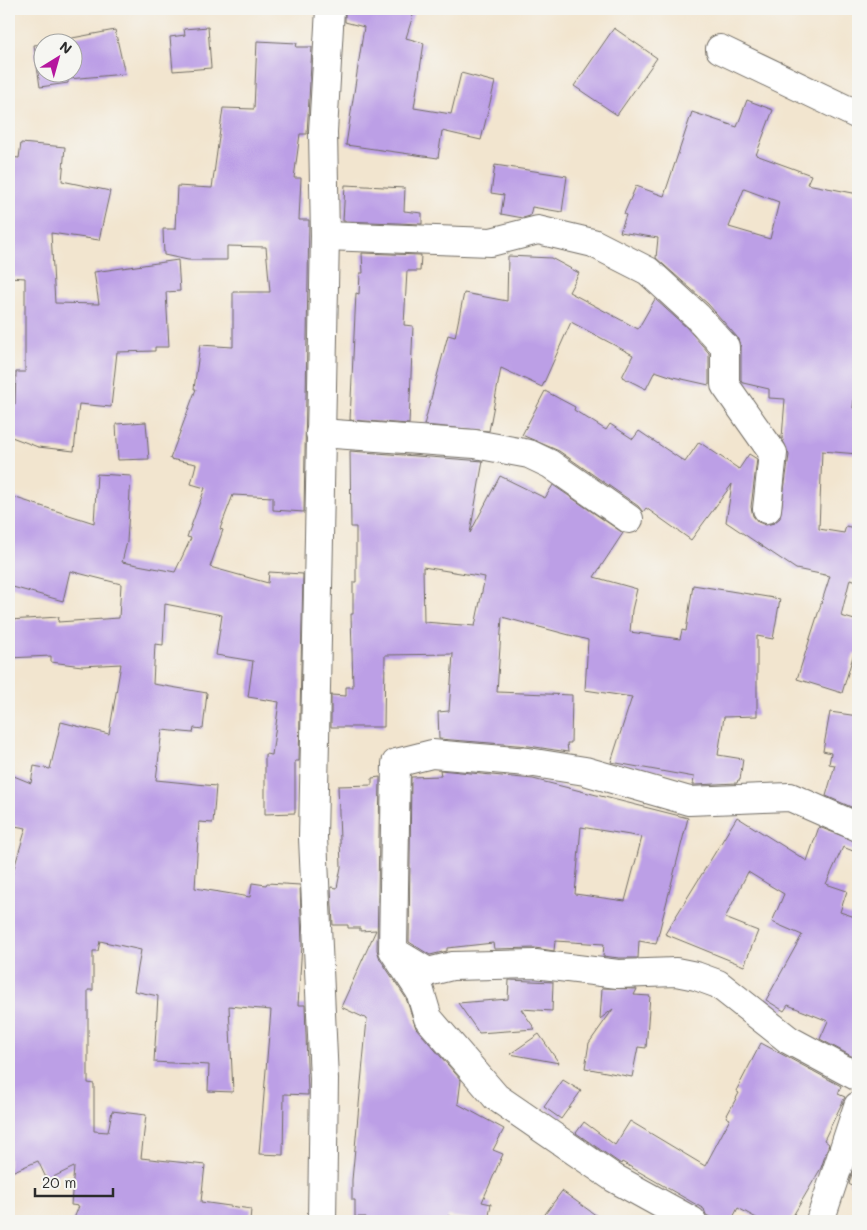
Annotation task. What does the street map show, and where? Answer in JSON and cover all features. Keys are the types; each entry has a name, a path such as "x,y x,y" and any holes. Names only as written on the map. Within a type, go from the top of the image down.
{"street":[{"path":"322,1221 321,1169 324,1079 313,838 325,236 323,132 330,9"},
{"path":"720,49 858,115"},
{"path":"325,236 491,242 538,230 593,243 648,271 690,310 725,347 725,385 772,453 767,509"},
{"path":"320,433 475,444 529,454 550,464 629,519"},
{"path":"692,1221 614,1178 496,1097 428,1018 420,991 393,950 396,763 432,754 528,762 585,771 690,801 790,797 858,827"},
{"path":"393,950 428,972 452,966 535,964 618,974 676,972 696,976 718,984 789,1040 858,1076"},
{"path":"820,1221 858,1106"}],"building":[{"path":"345,9 415,9 406,38 424,43 414,108 451,114 461,73 495,82 481,140 442,131 438,158 346,145 364,27 345,22"},
{"path":"208,27 211,68 173,71 170,37 185,35 184,29"},
{"path":"614,28 657,58 617,115 574,86"},
{"path":"115,30 125,74 82,78 82,36"},
{"path":"257,41 297,43 296,47 312,47 307,134 300,134 294,178 301,178 299,220 309,220 304,512 273,510 273,497 233,495 220,529 223,530 210,567 268,583 269,572 303,574 299,761 295,761 295,813 265,814 265,754 272,755 279,702 248,697 253,661 216,655 222,615 165,604 163,645 155,644 153,684 207,693 203,729 194,728 193,733 162,730 156,780 216,786 213,823 199,822 195,888 250,897 252,883 300,885 302,945 298,1005 305,1005 308,1095 284,1094 283,1155 259,1154 271,1010 229,1006 233,1092 208,1091 209,1065 154,1062 158,996 134,991 141,950 100,941 98,951 93,951 93,990 88,990 88,1083 94,1084 94,1131 108,1132 112,1111 146,1115 141,1158 205,1165 201,1202 251,1209 250,1221 73,1221 79,1206 71,1205 74,1167 47,1180 38,1161 9,1173 9,885 26,828 9,825 9,774 31,783 34,766 50,769 61,722 109,734 121,664 82,666 51,662 51,656 9,658 9,620 59,617 58,622 119,618 121,584 70,571 63,601 9,586 9,509 13,497 94,523 97,474 131,476 127,542 122,562 175,572 191,538 187,537 205,488 191,484 196,464 170,459 196,389 194,389 200,345 233,347 233,292 270,292 266,247 227,246 227,260 188,260 164,255 163,229 175,229 177,186 212,188 223,108 254,109"},
{"path":"39,82 68,82 68,83 40,87"},
{"path":"747,100 773,110 756,155 811,175 807,184 858,194 858,368 853,408 858,409 858,454 822,451 819,529 844,533 846,526 858,529 858,581 850,579 841,616 858,621 858,654 854,653 842,693 797,679 830,576 796,569 726,522 732,484 691,540 646,508 643,512 638,506 559,451 522,435 545,391 575,407 574,410 606,430 610,424 633,439 639,431 685,462 699,442 739,469 749,454 757,459 751,507 753,516 758,522 766,525 774,523 780,518 789,455 782,438 785,399 769,398 769,389 743,383 741,380 741,347 737,337 708,304 656,258 658,238 620,232 626,215 624,214 636,186 664,196 692,112 737,127","holes":["744,189 779,202 770,239 729,227"]},
{"path":"21,143 65,147 62,181 110,191 99,240 51,233 55,303 99,304 94,272 178,260 180,291 166,292 169,347 155,347 155,351 117,352 111,407 79,404 74,451 38,447 9,436 9,404 15,404 16,372 25,372 25,278 9,277 9,157 19,158"},
{"path":"495,165 567,176 562,212 532,207 530,216 523,218 501,214 504,195 491,193"},
{"path":"345,185 405,188 404,211 422,213 422,224 343,221"},
{"path":"362,253 421,255 420,271 407,271 404,325 413,326 409,424 350,420 356,293 359,294 360,273 363,273"},
{"path":"508,256 551,258 579,273 569,292 638,329 655,299 686,327 709,353 709,385 655,371 646,389 622,377 633,355 571,322 542,387 501,368 489,431 424,425 448,335 455,337 464,293 507,301"},
{"path":"146,422 149,459 118,460 116,424"},
{"path":"350,451 483,461 470,533 500,476 545,498 553,485 623,533 594,577 637,589 632,610 630,632 680,639 682,630 686,631 693,585 780,599 773,639 757,636 757,716 724,717 718,755 743,759 740,780 737,783 693,785 694,777 611,762 632,697 585,690 588,640 502,617 497,692 572,695 571,743 567,743 568,752 529,746 439,739 438,712 449,711 453,654 385,655 384,727 331,727 331,695 346,696 346,687 353,687 351,614 353,614 353,582 356,582 356,527 351,527","holes":["423,567 485,577 475,626 424,622"]},
{"path":"830,712 858,716 858,810 826,796 835,765 829,764 831,753 823,751"},
{"path":"440,770 533,779 688,818 656,944 639,941 638,958 619,958 603,956 604,944 555,941 554,951 535,948 494,949 493,943 447,948 447,951 430,955 409,942 411,777 441,776","holes":["581,827 642,837 625,901 575,894"]},
{"path":"380,777 377,950 380,959 406,998 416,1028 461,1080 458,1104 504,1129 493,1150 503,1154 482,1202 491,1204 488,1221 448,1216 448,1221 366,1221 366,1217 355,1217 355,1200 352,1200 352,1180 367,1019 341,1007 376,930 360,931 360,928 348,928 348,925 333,925 331,887 337,888 341,867 338,786 372,785 372,778"},
{"path":"737,817 807,861 819,827 858,842 858,853 843,847 826,884 847,891 840,912 858,918 858,1045 853,1057 820,1039 828,1021 788,1005 784,1011 766,1000 802,935 772,922 784,894 748,872 725,918 758,931 744,966 665,934"},
{"path":"509,980 553,982 552,1011 521,1009 535,1029 479,1033 458,1003 508,999"},
{"path":"602,988 637,989 634,995 650,996 646,1048 638,1047 632,1077 585,1068 589,1043 613,1009 600,1019"},
{"path":"539,1034 559,1063 510,1054"},
{"path":"761,1043 841,1086 838,1094 845,1097 824,1140 829,1144 821,1168 790,1221 762,1221 738,1208 731,1221 718,1221 706,1215 704,1209 622,1162 621,1164 576,1133 584,1122 615,1145 630,1121 705,1166 730,1119 726,1117 739,1093 736,1091"},
{"path":"563,1080 581,1091 561,1119 544,1107"},
{"path":"856,1160 858,1161 858,1190 849,1184"},
{"path":"562,1191 604,1221 540,1221"}]}
